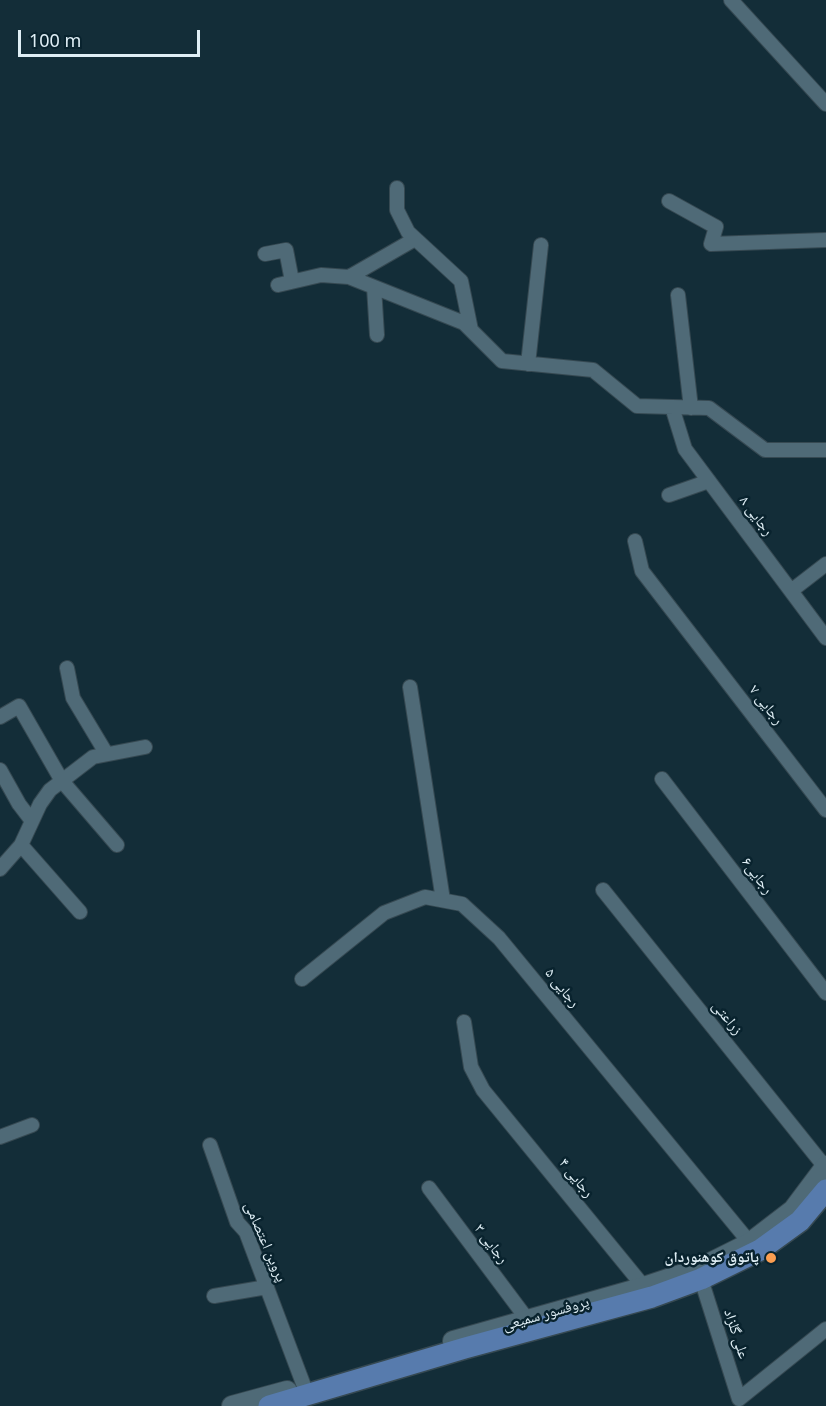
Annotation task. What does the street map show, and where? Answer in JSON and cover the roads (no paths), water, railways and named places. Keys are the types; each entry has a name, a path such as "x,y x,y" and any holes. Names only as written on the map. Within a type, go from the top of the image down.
{"main road":[{"name":"پروفسور سمیعی","path":"232,1406 644,1287 698,1269 750,1243 793,1210 826,1166"},
{"name":"پروفسور سمیعی","path":"269,1406 465,1348 652,1297 701,1279 760,1250 800,1221 826,1190"}],"street":[{"path":"730,0 826,104"},
{"path":"397,188 397,210 415,239 461,281 471,330"},
{"path":"669,201 716,227 711,244 826,240"},
{"path":"349,277 415,239"},
{"path":"528,364 541,245"},
{"path":"265,255 286,250 292,282"},
{"path":"278,285 332,274 349,277 464,323 502,361 593,370 637,406 709,408 765,450 821,451 826,464"},
{"path":"374,287 377,335"},
{"path":"678,295 691,408"},
{"name":"رجایی ۸","path":"672,407 686,449 826,638"},
{"path":"669,495 709,481"},
{"name":"رجایی ۷","path":"635,541 642,571 826,810"},
{"path":"790,591 826,564"},
{"path":"67,668 73,698 106,753"},
{"path":"410,687 443,900"},
{"path":"0,717 19,706 62,781 117,845"},
{"path":"0,869 21,844 45,795 93,757 145,747"},
{"path":"0,770 19,804 32,821"},
{"name":"رجایی۶","path":"662,779 826,993"},
{"path":"21,844 80,912"},
{"name":"زراعتی","path":"603,890 826,1166"},
{"name":"رجایی ۵","path":"302,979 384,913 425,897 462,904 500,938 750,1243"},
{"name":"رجایی ۴","path":"464,1022 471,1067 483,1090 644,1287"},
{"path":"0,1137 32,1125"},
{"name":"پروین اعتصامی","path":"210,1145 237,1222 246,1232 304,1386"},
{"name":"رجایی ۳","path":"429,1188 527,1319"},
{"name":"علی گلزاد","path":"701,1279 736,1402 826,1329"},
{"path":"214,1296 267,1287"}],"place":[{"name":"پاتوق کوهنوردان","path":"771,1258"}]}
